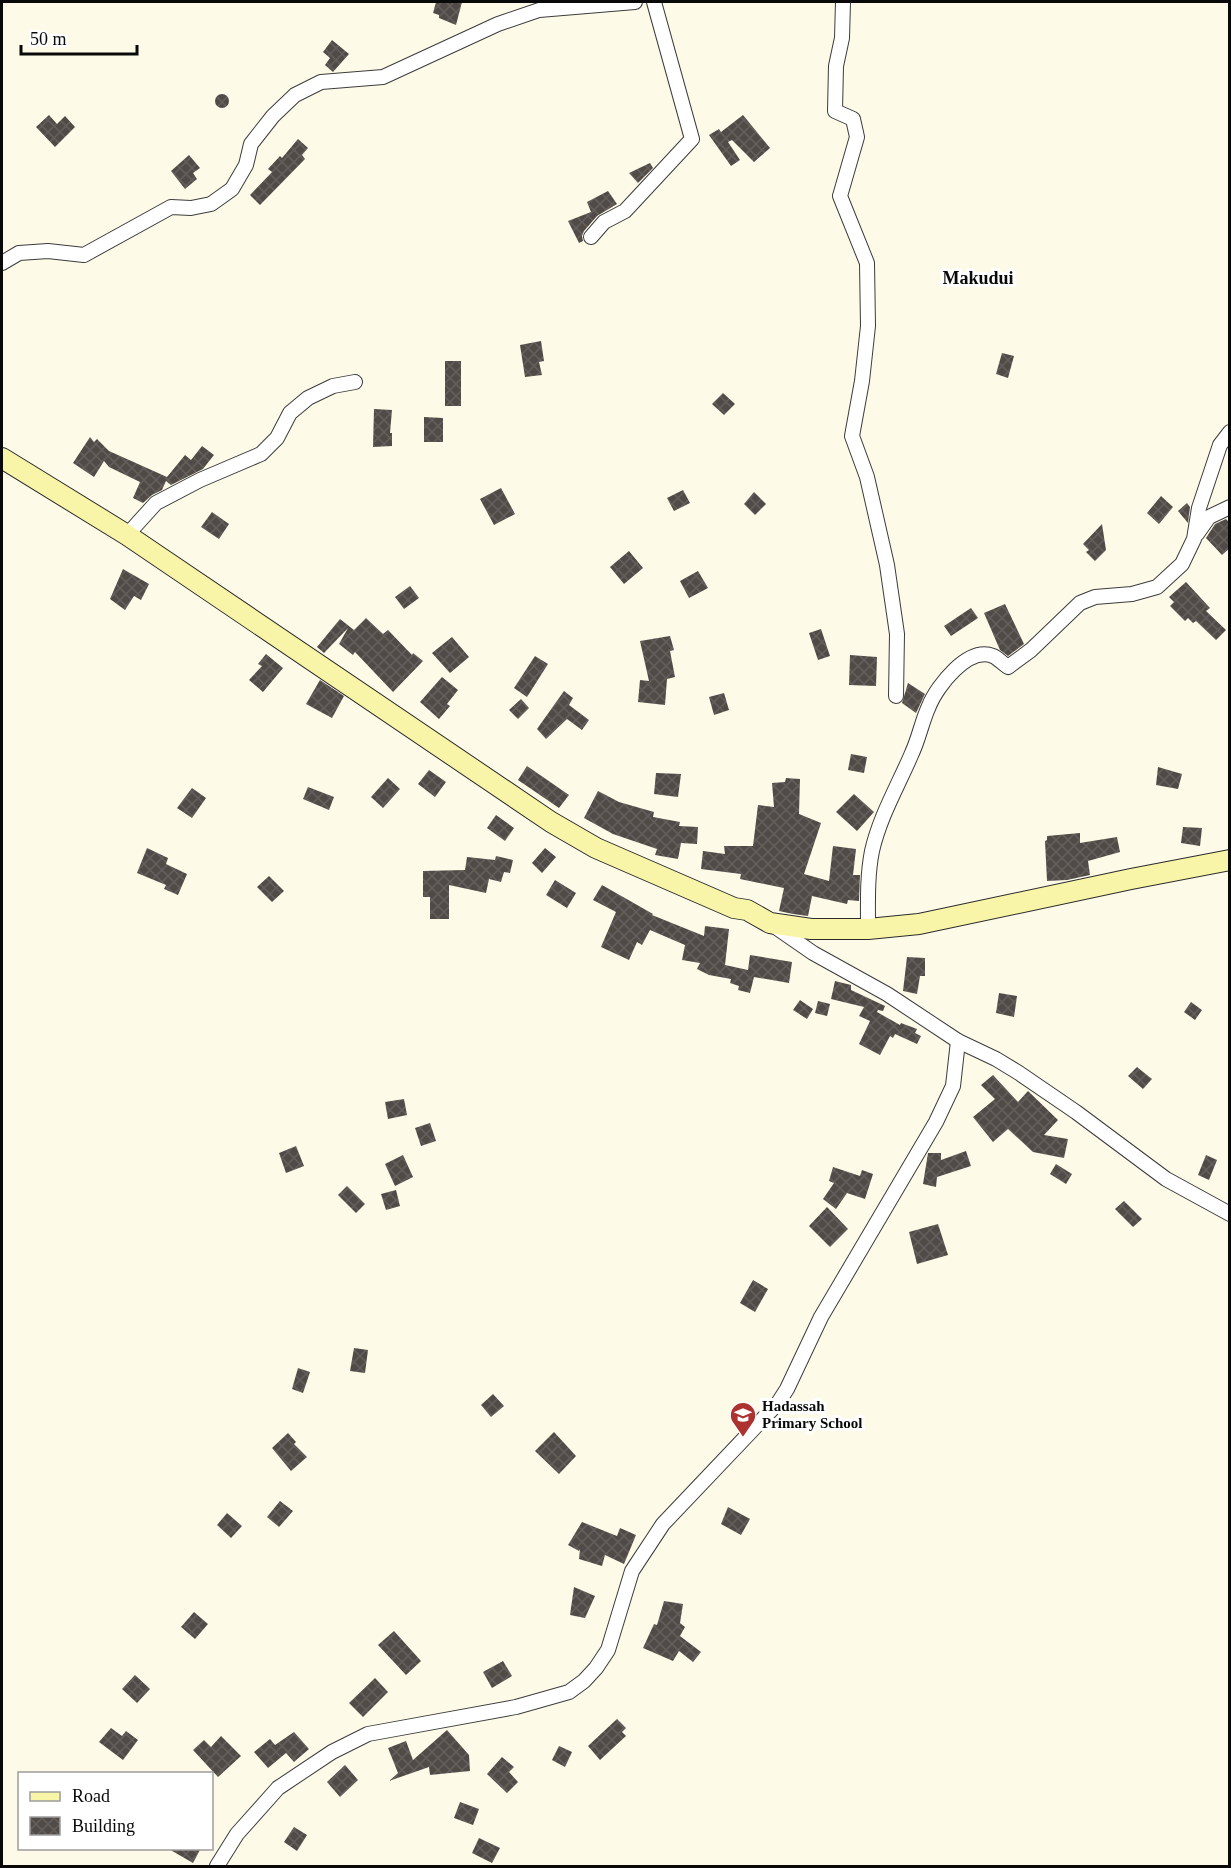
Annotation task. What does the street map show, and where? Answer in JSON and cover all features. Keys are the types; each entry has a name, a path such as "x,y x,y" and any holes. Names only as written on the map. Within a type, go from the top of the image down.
{"street":[{"path":"2,263 20,253 48,252 84,255 171,207 191,208 211,204 232,189 246,165 251,144 273,116 295,95 321,82 382,77 498,24 539,10 635,2"},
{"path":"591,237 604,222 625,210 692,139 654,2"},
{"path":"843,2 842,38 836,66 835,111 853,119 857,137 840,196 867,263 868,326 862,381 852,436 867,477 887,566 897,634 896,696"},
{"path":"127,535 156,502 261,454 277,438 290,413 308,398 333,386 355,382"},
{"path":"1194,538 1199,508 1220,445 1230,432"},
{"path":"2,458 127,535 551,822 596,848 734,908 747,910 770,923 822,958 887,994 958,1041 1019,1073 1166,1179 1230,1214"},
{"path":"868,929 869,879 872,853 880,820 915,747 929,704 938,688 959,664 978,656 992,656 1008,667 1031,650 1080,603 1095,597 1132,594 1157,587 1182,564 1194,538 1209,517 1230,507"},
{"path":"770,923 811,929 868,929 919,924 1230,860"},
{"path":"217,1866 237,1834 278,1788 332,1752 368,1734 516,1707 569,1692 596,1668 608,1650 632,1571 663,1524 778,1403 787,1389 821,1317 948,1099 955,1077 958,1041"}],"building":[{"path":"436,2 462,2 456,25 433,13"},
{"path":"332,40 349,54 333,72 325,65 330,58 323,52"},
{"path":"222,94 227,96 229,101 227,106 222,108 217,106 215,101 217,96"},
{"path":"49,115 57,124 65,116 75,127 55,147 36,127"},
{"path":"743,115 770,148 754,162 732,140 728,142 740,160 731,166 709,135 719,129 721,132"},
{"path":"298,139 308,148 302,155 305,159 260,205 250,195 272,172 268,169 280,156 282,158"},
{"path":"189,155 200,168 193,173 197,179 185,189 171,171"},
{"path":"650,163 653,168 638,183 629,173"},
{"path":"608,191 617,204 597,216 584,231 583,241 579,243 568,221 591,212 587,202"},
{"path":"541,341 544,361 539,362 542,375 525,377 520,345"},
{"path":"1002,353 1014,356 1008,378 996,374"},
{"path":"445,361 461,361 461,406 445,406"},
{"path":"723,393 735,404 724,415 712,404"},
{"path":"374,409 392,410 390,433 392,433 392,446 373,447"},
{"path":"424,417 443,418 443,442 424,442"},
{"path":"90,437 94,442 97,439 109,451 167,477 185,455 191,460 202,446 214,455 203,469 171,485 166,481 162,490 143,503 133,498 140,482 109,467 104,461 94,477 73,463"},
{"path":"501,488 515,514 494,525 480,499"},
{"path":"683,490 690,503 674,511 667,498"},
{"path":"754,492 766,504 755,515 744,504"},
{"path":"1161,496 1173,507 1159,524 1147,513"},
{"path":"1187,503 1190,507 1188,523 1178,511"},
{"path":"212,512 229,524 219,539 201,527"},
{"path":"1226,519 1230,523 1230,548 1222,555 1206,538 1215,524"},
{"path":"1102,524 1106,550 1095,561 1086,552 1089,550 1083,544"},
{"path":"629,551 643,568 624,584 610,567"},
{"path":"123,569 149,584 141,600 134,596 125,610 110,599"},
{"path":"698,571 708,588 689,598 680,581"},
{"path":"1186,582 1210,608 1206,611 1226,630 1216,640 1196,621 1193,623 1188,618 1185,621 1170,606 1174,602 1169,597"},
{"path":"410,586 419,598 404,609 395,597"},
{"path":"1005,604 1024,644 1008,656 1000,650 984,613"},
{"path":"971,608 978,618 951,636 944,626"},
{"path":"366,618 383,634 388,630 412,655 413,653 423,661 393,692 355,652 353,655 339,644 348,628 324,653 317,647 340,619 354,630"},
{"path":"821,629 830,656 818,660 809,633"},
{"path":"670,636 674,650 670,651 675,677 667,679 665,705 638,702 640,680 649,681 640,641"},
{"path":"452,637 469,657 450,673 432,653"},
{"path":"266,654 283,668 263,692 249,680 262,666 258,664"},
{"path":"850,655 877,657 876,686 849,685"},
{"path":"535,656 548,664 527,697 514,688"},
{"path":"442,677 458,690 447,704 450,706 439,719 420,702"},
{"path":"320,680 344,696 332,718 306,704"},
{"path":"908,683 925,694 916,713 902,703"},
{"path":"564,691 573,698 569,705 589,720 582,730 567,719 546,739 537,729"},
{"path":"724,693 729,710 714,715 709,697"},
{"path":"521,699 529,708 518,719 509,710"},
{"path":"851,754 867,757 864,773 848,770"},
{"path":"527,766 569,795 559,808 518,780"},
{"path":"1158,767 1182,774 1178,789 1156,785"},
{"path":"429,770 446,782 435,797 418,784"},
{"path":"656,773 681,774 678,797 654,794"},
{"path":"388,778 400,789 383,808 371,797"},
{"path":"786,778 800,779 799,814 821,823 804,874 829,881 833,846 856,849 853,875 860,875 859,901 848,900 847,904 812,896 808,916 793,914 779,911 784,888 740,879 741,874 701,869 703,851 725,854 724,846 753,846 758,805 774,807 772,783 785,782"},
{"path":"308,787 334,797 329,810 303,799"},
{"path":"192,788 206,798 192,818 177,808"},
{"path":"598,791 619,802 654,812 653,817 680,822 679,826 698,827 697,844 681,843 678,859 655,855 657,849 613,834 584,818"},
{"path":"854,794 874,812 857,831 836,812"},
{"path":"496,815 514,828 505,841 487,828"},
{"path":"1183,827 1202,828 1200,846 1181,843"},
{"path":"1080,833 1080,843 1117,837 1120,852 1088,861 1090,875 1047,881 1045,841 1047,836"},
{"path":"147,848 168,858 166,864 187,874 178,895 164,889 166,885 137,873"},
{"path":"545,848 556,857 542,873 532,863"},
{"path":"496,856 513,860 510,873 504,872 501,882 489,879 486,893 449,885 449,919 430,919 430,897 423,897 423,871 465,870 467,857 495,860"},
{"path":"269,876 284,891 272,902 257,887"},
{"path":"555,880 576,893 567,908 546,895"},
{"path":"602,885 652,915 704,936 705,926 729,929 725,965 748,970 750,955 792,962 789,983 754,977 750,993 738,990 739,986 730,983 731,979 709,975 697,969 700,963 682,960 685,945 650,930 642,945 637,942 629,960 601,947 616,912 593,900"},
{"path":"907,957 925,958 925,976 920,976 917,994 903,991"},
{"path":"835,981 851,985 851,990 885,1006 883,1011 878,1010 877,1012 900,1025 901,1023 917,1029 915,1033 921,1036 917,1044 895,1034 893,1038 890,1036 880,1055 859,1044 870,1021 859,1016 864,1007 831,999"},
{"path":"999,993 1017,996 1014,1017 996,1013"},
{"path":"800,1000 813,1009 807,1019 793,1010"},
{"path":"818,1001 830,1004 827,1016 815,1013"},
{"path":"1191,1002 1202,1010 1195,1020 1184,1012"},
{"path":"1137,1067 1152,1079 1143,1089 1128,1076"},
{"path":"993,1075 1018,1102 1028,1091 1058,1120 1044,1135 1068,1139 1064,1158 1033,1152 1008,1129 993,1142 973,1117 995,1099 981,1085"},
{"path":"404,1099 407,1115 388,1119 385,1102"},
{"path":"430,1123 436,1141 421,1146 415,1128"},
{"path":"296,1146 304,1166 286,1173 279,1153"},
{"path":"966,1151 971,1166 937,1177 936,1187 923,1184 928,1153 941,1153 941,1160"},
{"path":"403,1155 413,1177 395,1186 385,1164"},
{"path":"1206,1155 1217,1160 1209,1180 1198,1175"},
{"path":"1056,1164 1072,1174 1066,1184 1050,1174"},
{"path":"833,1167 860,1176 862,1170 873,1174 865,1199 847,1193 836,1209 823,1199 834,1183 829,1181"},
{"path":"347,1186 365,1204 356,1213 338,1195"},
{"path":"396,1190 400,1206 386,1210 381,1194"},
{"path":"1124,1201 1142,1219 1133,1227 1115,1209"},
{"path":"827,1207 848,1229 830,1247 809,1226"},
{"path":"938,1224 948,1255 917,1264 909,1232"},
{"path":"753,1280 768,1289 755,1312 740,1303"},
{"path":"354,1348 368,1350 365,1373 350,1371"},
{"path":"298,1368 310,1372 303,1393 292,1389"},
{"path":"493,1394 504,1406 491,1417 481,1405"},
{"path":"554,1432 576,1456 559,1474 535,1451"},
{"path":"288,1433 296,1442 294,1444 307,1457 291,1471 272,1448"},
{"path":"280,1501 293,1511 279,1527 267,1517"},
{"path":"728,1507 750,1519 741,1535 721,1524"},
{"path":"227,1513 242,1526 231,1538 217,1525"},
{"path":"582,1522 617,1536 620,1528 636,1535 624,1564 605,1555 602,1566 579,1559 580,1549 579,1551 568,1545"},
{"path":"574,1587 595,1596 585,1618 570,1615"},
{"path":"664,1601 683,1604 680,1623 685,1627 680,1636 701,1652 693,1662 679,1651 673,1661 643,1648 654,1624 657,1625"},
{"path":"194,1612 208,1624 195,1639 181,1627"},
{"path":"394,1631 421,1661 406,1675 378,1645"},
{"path":"503,1661 512,1676 492,1688 483,1672"},
{"path":"135,1675 150,1689 137,1703 122,1689"},
{"path":"375,1678 388,1692 363,1717 349,1703"},
{"path":"617,1719 626,1728 622,1732 626,1736 600,1760 588,1746"},
{"path":"111,1728 122,1736 126,1731 138,1740 123,1760 99,1742"},
{"path":"447,1730 469,1755 470,1771 430,1775 429,1767 389,1781 398,1773 388,1748 406,1741 413,1760"},
{"path":"294,1732 309,1749 294,1762 286,1753 268,1768 254,1752 270,1739 275,1745"},
{"path":"221,1736 241,1756 218,1777 193,1750 204,1740 211,1747"},
{"path":"559,1746 572,1752 565,1767 552,1760"},
{"path":"502,1757 514,1767 509,1772 518,1782 507,1793 487,1774"},
{"path":"345,1765 358,1780 340,1797 327,1782"},
{"path":"460,1802 479,1809 473,1825 454,1818"},
{"path":"294,1827 307,1835 297,1851 284,1842"},
{"path":"479,1838 500,1848 492,1863 472,1853"},
{"path":"170,1850 200,1850 193,1863"}],"place":[{"name":"Hadassah Primary School","path":"743,1438"}],"district":[{"name":"Makudui","path":"978,278"}]}
